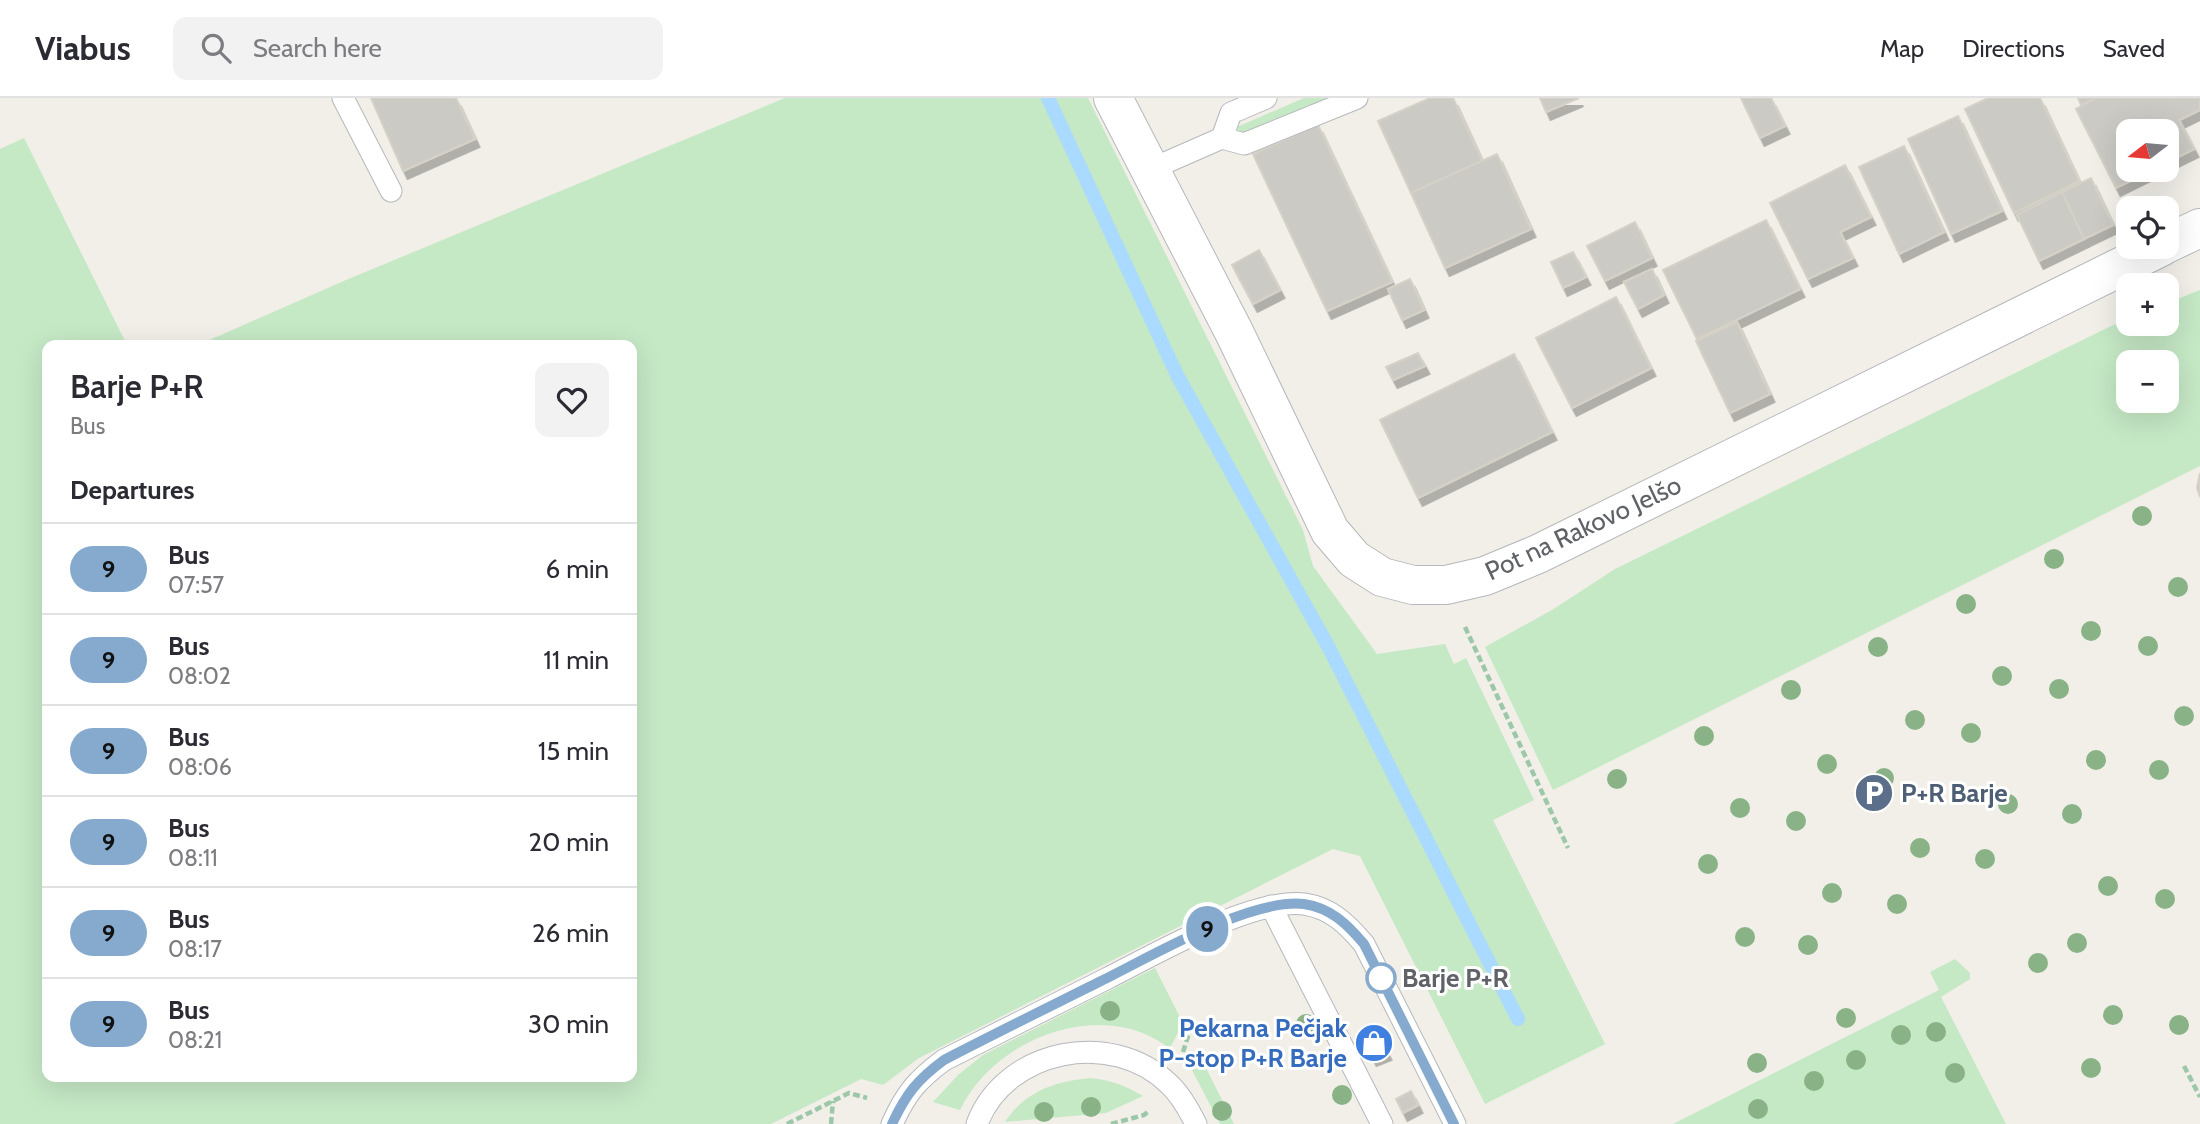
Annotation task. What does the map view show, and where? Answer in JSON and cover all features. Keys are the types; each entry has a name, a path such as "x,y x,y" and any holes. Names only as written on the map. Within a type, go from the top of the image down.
{"street":[{"name":"Pot na Rakovo Jelšo","path":"1113,98 1234,332 1330,531 1354,559 1382,576 1413,585 1446,584 1485,576 1538,554 2137,259"},
{"path":"2179,238 2200,228"}],"lane":[{"path":"343,98 391,191"},
{"path":"1222,138 1231,113 1266,98"},
{"path":"1149,170 1222,138 1244,144 1357,98"},
{"path":"892,1124 907,1094 918,1080 944,1060 1201,931 1271,906 1303,904 1334,914 1347,924 1364,944 1455,1124"},
{"path":"1271,906 1382,1124"},
{"path":"977,1124 992,1096 1022,1070 1060,1055 1084,1051 1116,1056 1146,1067 1168,1083 1196,1124"}],"path":[{"path":"1475,652 1568,848"},
{"path":"1180,1059 1189,1033"},
{"path":"2184,1066 2200,1097"},
{"path":"787,1124 849,1093 871,1099"},
{"path":"831,1124 833,1101"},
{"path":"1111,1124 1144,1115 1157,1106"}],"green space":[{"path":"785,98 1088,98 1303,530 1313,566 1377,654 1445,644 1454,664 1466,658 1534,800 1493,820 1605,1044 1485,1104 1360,856 1333,849 919,1058 883,1085 861,1079 771,1124 0,1124 0,149 24,138 125,340 42,340 42,1082 637,1082 637,340 209,340 346,280"},
{"path":"1304,98 1328,98 1240,134 1237,127"},
{"path":"2200,290 2200,466 1553,790 1485,647 1552,610 1615,569 2116,324 2116,336 2179,336 2179,298"},
{"path":"1955,959 1970,973 1970,979 1941,997 2006,1124 1673,1124 1939,990 1930,972"},
{"path":"1155,968 1183,1023 1170,1048 1138,1031 1126,1028 1102,1025 1053,1032 1008,1055 973,1089 960,1110 933,1102 958,1075 983,1055"},
{"path":"1200,1056 1234,1124 1220,1124 1192,1070"},
{"path":"1091,1078 1118,1084 1143,1096 1106,1113 1005,1122 1022,1102 1032,1095 1054,1085"}],"building":[{"path":"371,98 456,98 475,139 403,171"},
{"path":"1430,98 1453,98 1482,161 1411,193 1378,121"},
{"path":"1540,98 1579,98 1546,112"},
{"path":"1741,98 1771,98 1785,126 1760,138"},
{"path":"1988,98 2040,98 2079,181 2014,213 1965,109"},
{"path":"2078,98 2096,98 2081,105"},
{"path":"2096,98 2200,98 2200,110 2179,120 2116,119 2116,182 2128,182 2116,188 2076,109"},
{"path":"1958,116 2002,211 1951,234 1908,139"},
{"path":"2179,120 2194,149 2179,156"},
{"path":"1318,125 1392,282 1327,311 1253,154"},
{"path":"1904,146 1944,232 1899,254 1859,167"},
{"path":"1497,154 1531,229 1445,268 1411,193"},
{"path":"1845,165 1871,217 1840,232 1853,258 1808,279 1770,203"},
{"path":"2091,178 2113,225 2084,239 2062,192"},
{"path":"2062,192 2084,239 2039,261 2017,215"},
{"path":"1766,220 1800,289 1697,339 1663,270"},
{"path":"1635,222 1652,258 1605,281 1587,246"},
{"path":"1259,250 1280,290 1253,304 1232,265"},
{"path":"1573,252 1586,277 1563,288 1551,262"},
{"path":"1652,269 1664,295 1638,309 1624,282"},
{"path":"1410,279 1424,310 1402,320 1388,289"},
{"path":"1616,297 1651,368 1572,408 1536,338"},
{"path":"1737,322 1770,394 1730,413 1696,341"},
{"path":"1418,353 1425,366 1393,380 1386,367"},
{"path":"1514,354 1552,432 1418,498 1380,420"},
{"path":"2200,473 2200,497 2197,488"},
{"name":"Pekarna Pečjak P-stop P+R Barje","path":"1374,1028 1387,1052 1372,1058 1361,1034"},
{"path":"1411,1091 1418,1105 1403,1113 1396,1099"}],"waterway":[{"path":"1048,98 1178,377 1328,646 1518,1019"}],"bus line":[{"name":"9","path":"892,1124 907,1094 918,1080 944,1060 1201,931 1258,910 1286,904 1318,907 1334,914 1347,924 1364,944 1454,1124"}],"place":[{"name":"P+R Barje","path":"1874,793"},
{"name":"Barje P+R","path":"1381,978"},
{"name":"Pekarna Pečjak P-stop P+R Barje","path":"1374,1043"}]}
